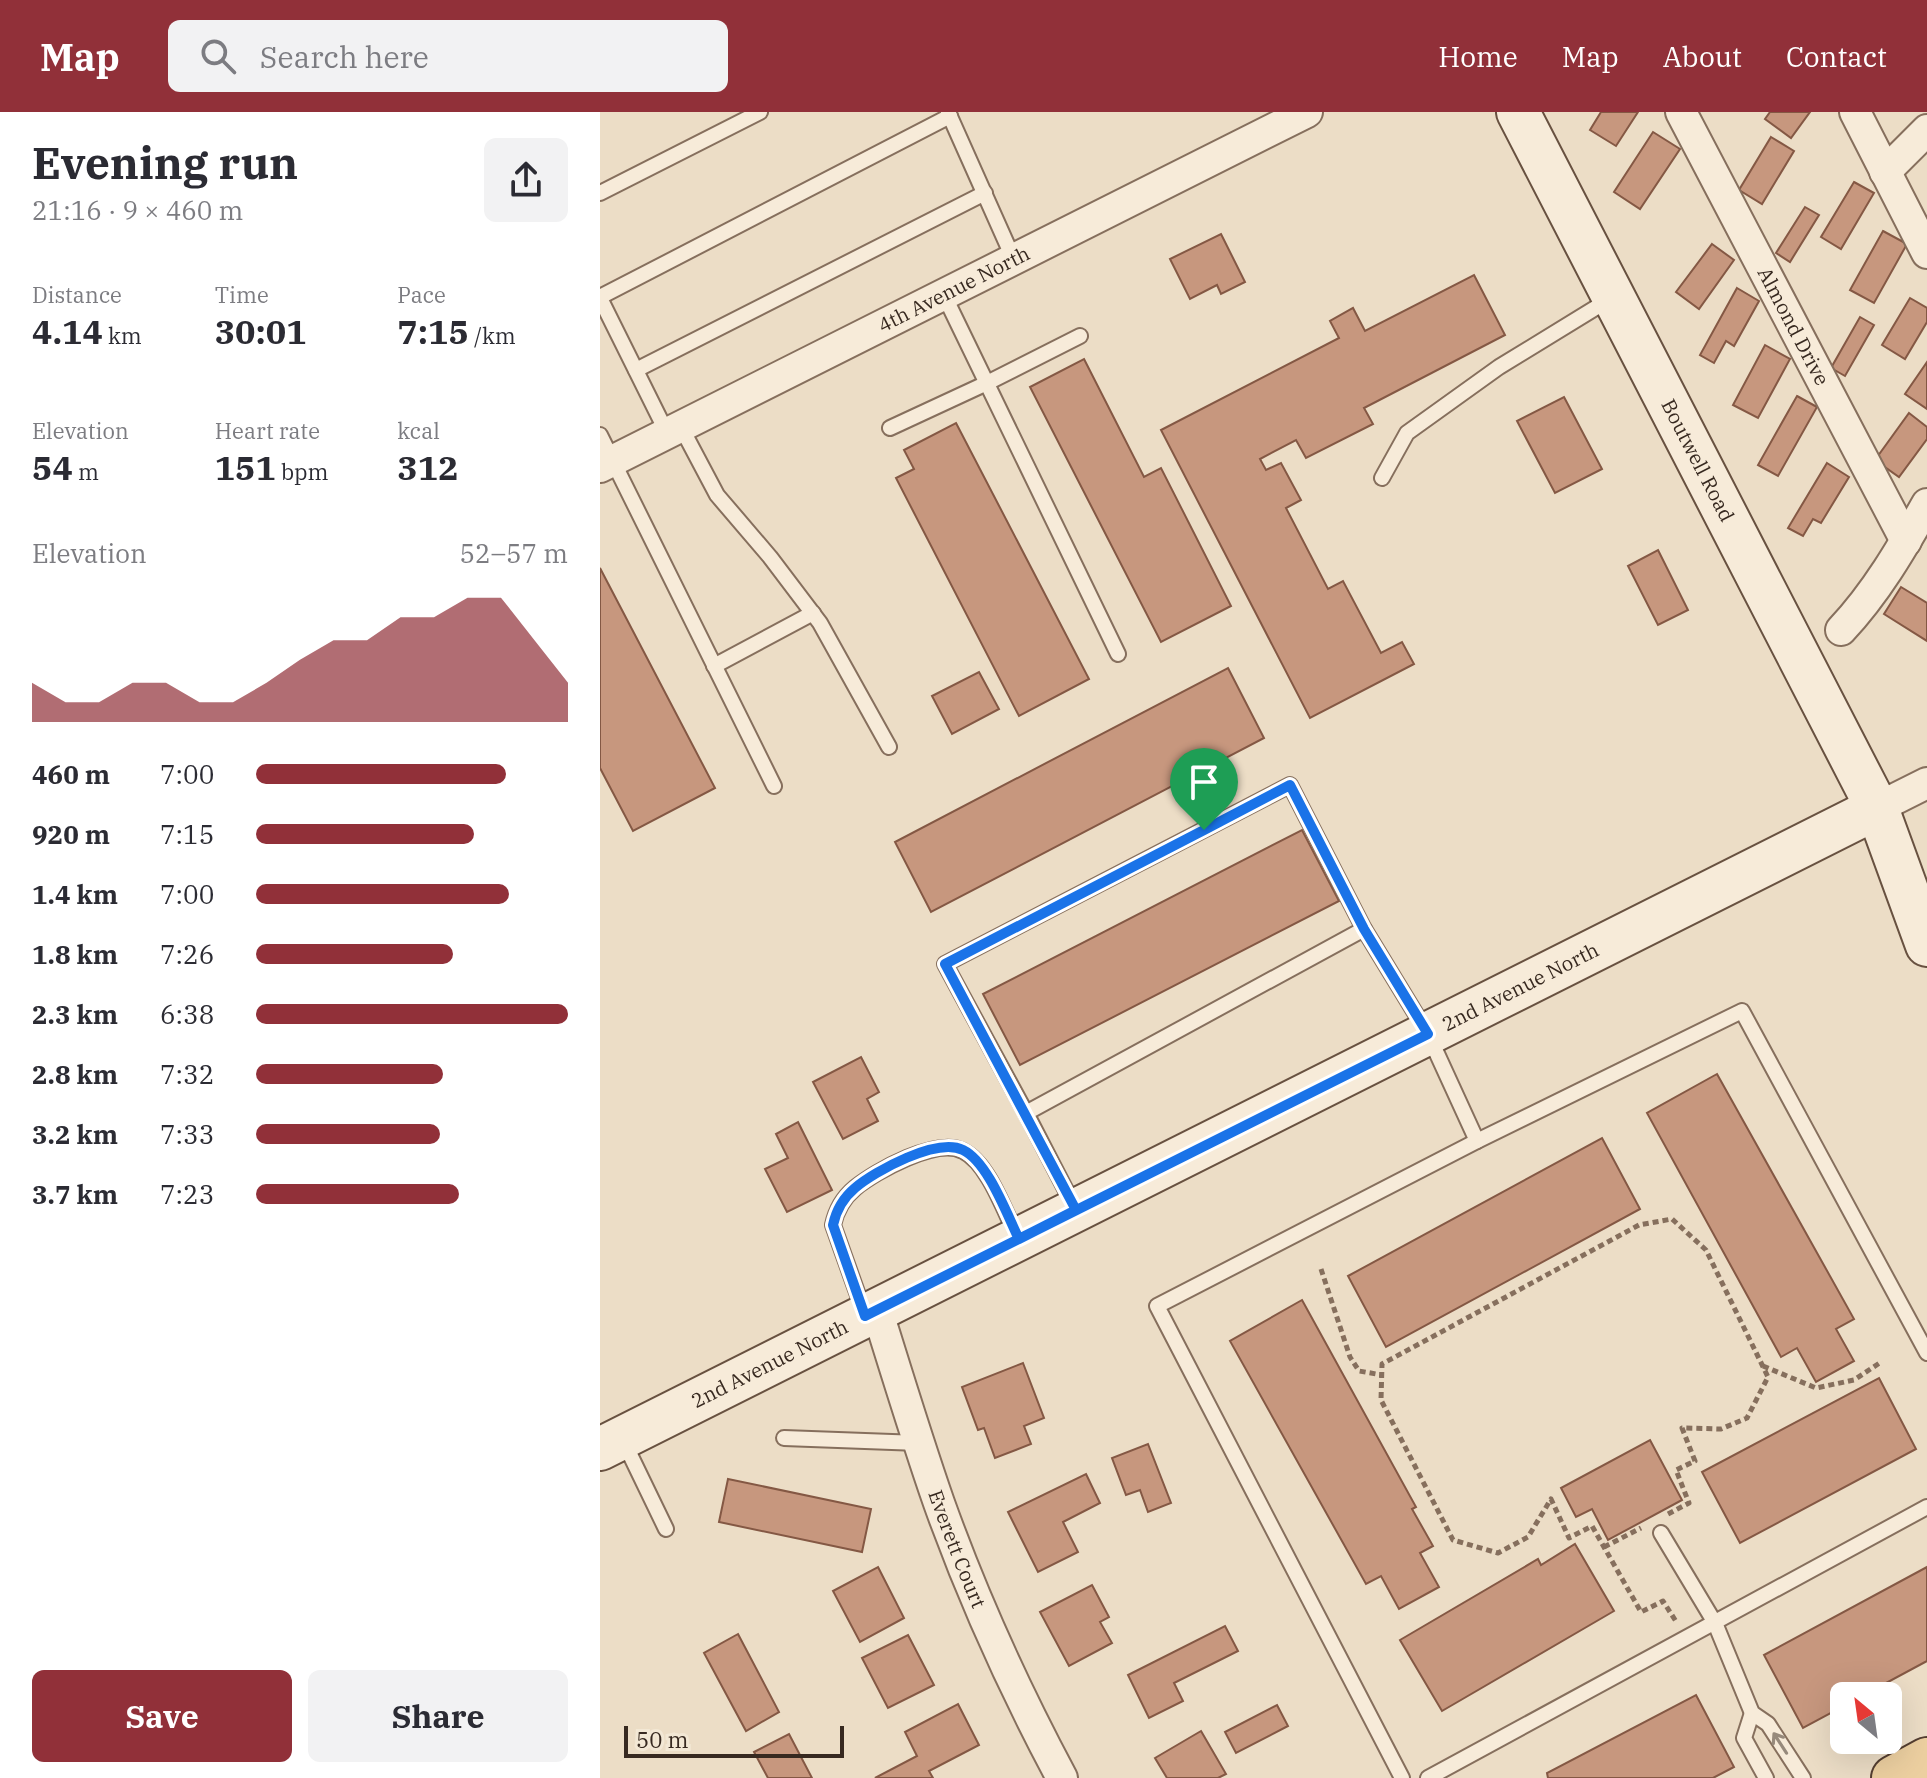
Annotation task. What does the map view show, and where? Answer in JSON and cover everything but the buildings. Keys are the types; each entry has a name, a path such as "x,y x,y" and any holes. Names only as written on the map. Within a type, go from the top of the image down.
{"main road":[{"path":"1894,1778 1927,1760"}],"street":[{"name":"4th Avenue North","path":"605,454 674,430 1307,112"},
{"name":"Boutwell Road","path":"1518,112 1918,891 1927,945"},
{"name":"Almond Drive","path":"1681,112 1906,541"},
{"path":"1855,112 1927,253"},
{"path":"1885,172 1927,130"},
{"path":"1841,630 1862,608 1927,504"},
{"name":"2nd Avenue North","path":"611,1444 1927,783"},
{"name":"Everett Court","path":"871,1313 920,1443 939,1504 983,1615 1033,1724 1062,1778"}],"lane":[{"path":"600,193 760,112"},
{"path":"889,747 813,613 717,495 674,430 636,370 600,298 949,114 1014,260"},
{"path":"636,370 985,193"},
{"path":"944,295 1118,654"},
{"path":"1382,478 1407,433 1499,367 1614,297"},
{"path":"890,428 1080,336"},
{"path":"605,454 774,786"},
{"path":"714,666 813,613"},
{"path":"1076,1210 945,964 1290,785 1364,929 1428,1034 1477,1141"},
{"path":"1026,1113 1364,929"},
{"path":"1402,1778 1157,1306 1477,1141 1742,1011 1927,1353"},
{"path":"871,1313 833,1225 836,1213 853,1190 885,1168 935,1148 961,1149 977,1161 1019,1239"},
{"path":"784,1438 920,1443"},
{"path":"611,1444 666,1529"},
{"path":"1428,1778 1927,1507"},
{"path":"1657,1528 1715,1623 1752,1713 1768,1724 1803,1778"},
{"path":"1752,1713 1744,1738 1766,1778"}],"path":[{"path":"1665,1516 1689,1503 1676,1470 1695,1461 1682,1428 1721,1429 1747,1418 1768,1377 1706,1250 1672,1219 1639,1225 1382,1364 1381,1400 1453,1540 1498,1553 1528,1537 1551,1499 1569,1538 1592,1526 1641,1612 1663,1601 1677,1624"},
{"path":"1321,1269 1350,1357 1359,1371 1382,1375"},
{"path":"1762,1366 1816,1388 1854,1380 1881,1362"},
{"path":"1604,1547 1657,1528"}],"route":[{"path":"1204,830 945,964 1076,1210 1019,1239 977,1161 961,1149 935,1148 885,1168 853,1190 836,1213 833,1225 865,1316 1019,1239 1428,1034 1364,929 1290,785 1204,830"}]}
